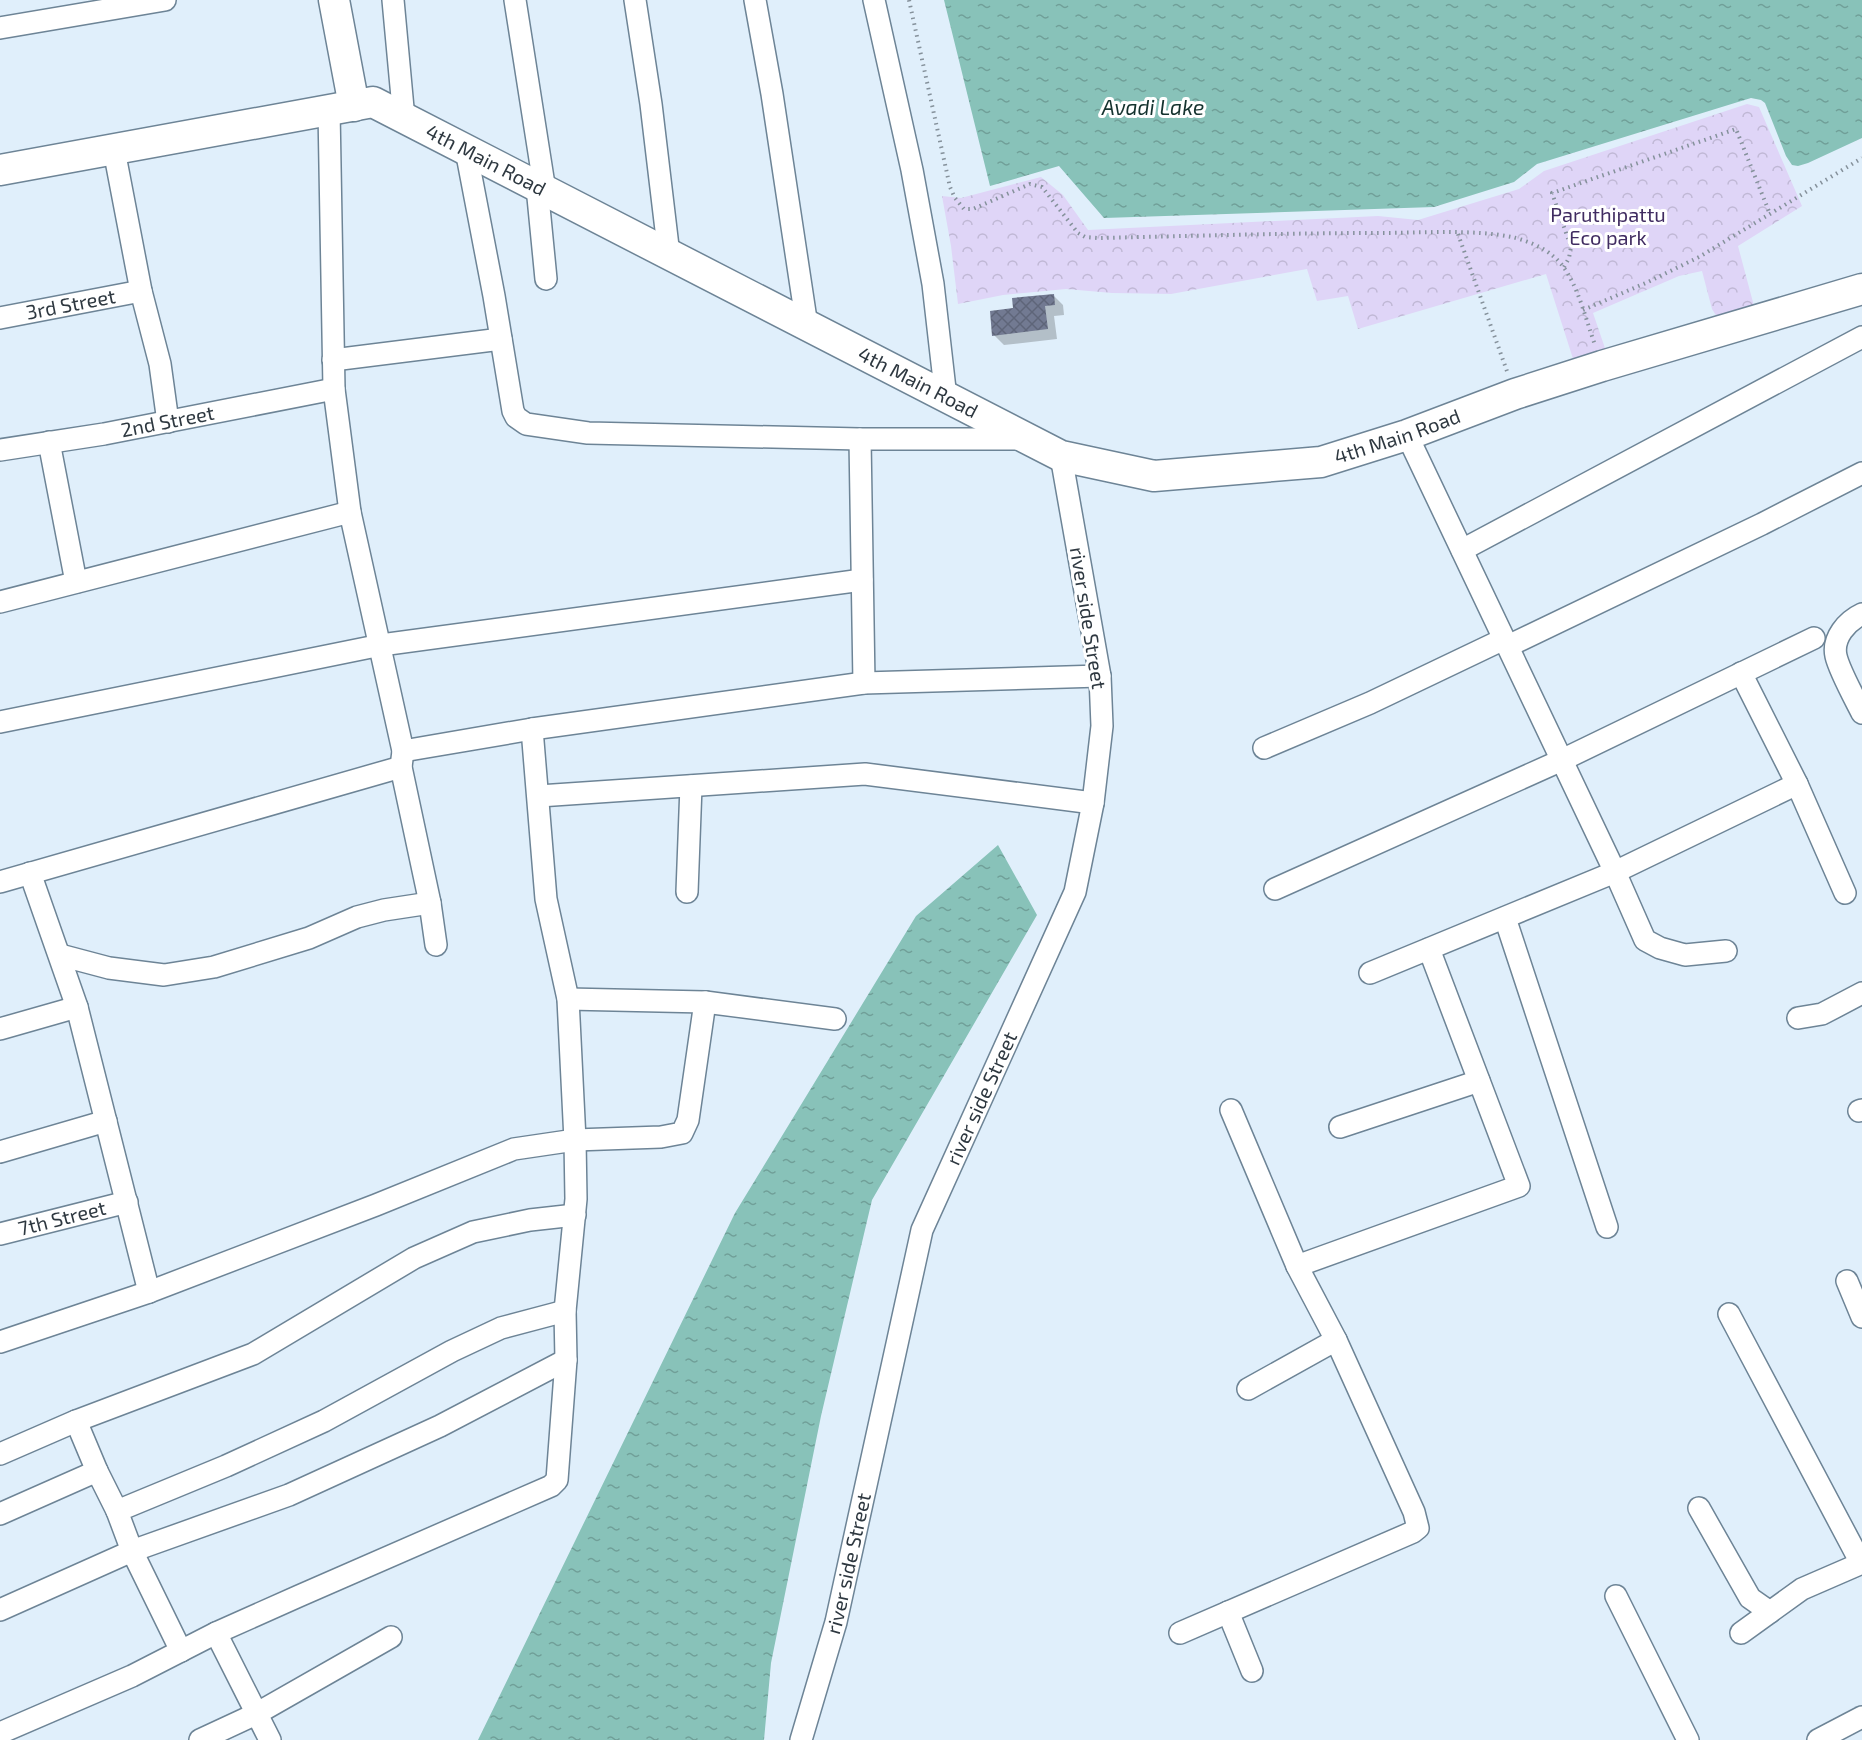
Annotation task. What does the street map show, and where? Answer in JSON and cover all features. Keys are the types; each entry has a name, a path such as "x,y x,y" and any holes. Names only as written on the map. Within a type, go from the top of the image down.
{"main road":[{"path":"334,0 342,108"},
{"name":"4th Main Road","path":"0,170 373,102 1061,456 1154,476 1321,462 1407,435 1515,394 1602,366 1862,289"}],"street":[{"path":"0,28 165,0"},
{"path":"393,0 404,119"},
{"path":"515,0 541,189 546,279"},
{"path":"635,0 651,104 669,255"},
{"path":"755,0 772,94 807,326"},
{"path":"874,0 912,170 927,250 946,398"},
{"path":"342,108 333,360 334,389 350,512 381,645 436,945"},
{"path":"114,150 141,291 160,364 168,422"},
{"path":"466,150 513,411 516,417 526,424 588,433 860,439 1028,439"},
{"name":"3rd Street","path":"0,318 141,291"},
{"path":"1462,550 1862,337"},
{"path":"333,360 501,339"},
{"name":"2nd Street","path":"0,450 104,434 334,389"},
{"path":"1407,435 1615,872 1645,940 1660,948 1686,954 1726,951"},
{"path":"860,439 864,683"},
{"path":"49,442 76,582"},
{"name":"river side Street","path":"801,1740 836,1622 922,1230 1076,892 1093,803 1102,726 1100,676 1061,456"},
{"path":"1264,748 1506,643 1762,524 1862,473"},
{"path":"0,602 350,512"},
{"path":"0,722 381,645 862,580"},
{"path":"1862,614 1855,617 1839,634 1836,655 1862,713"},
{"path":"1275,889 1562,760 1814,638"},
{"path":"1741,673 1797,784 1845,893"},
{"path":"0,882 402,759 532,729 864,683 1100,676"},
{"path":"0,1733 132,1676 216,1633 555,1484 559,1476 566,1360 565,1311 576,1199 575,1140 568,999 546,899 532,729"},
{"path":"539,796 865,774 1093,803"},
{"path":"1370,974 1615,872 1797,784"},
{"path":"687,892 691,786"},
{"path":"30,873 77,1007 149,1292"},
{"path":"60,955 110,968 164,975 214,967 309,938 357,917 429,903"},
{"path":"1505,918 1607,1227"},
{"path":"1297,1266 1519,1186 1429,949"},
{"path":"1798,1018 1822,1014 1862,993"},
{"path":"568,999 705,1002 835,1019"},
{"path":"0,1342 149,1292 376,1205 514,1149 575,1140 661,1137 682,1132 688,1120 705,1002"},
{"path":"0,1029 77,1007"},
{"path":"1340,1127 1479,1081"},
{"path":"1180,1633 1418,1528 1414,1512 1336,1340 1297,1266 1231,1110"},
{"path":"0,1152 106,1121"},
{"name":"7th Street","path":"0,1234 127,1202"},
{"path":"0,1454 76,1421 253,1354 414,1258 473,1233 530,1220 575,1215"},
{"path":"1846,1281 1862,1317"},
{"path":"117,1510 226,1466 324,1421 452,1351 501,1328 565,1311"},
{"path":"1729,1314 1862,1563 1802,1589 1741,1634"},
{"path":"1248,1389 1336,1340"},
{"path":"0,1610 132,1551 289,1495 440,1426 566,1360"},
{"path":"76,1421 97,1471 117,1510 132,1551 181,1651"},
{"path":"0,1514 97,1471"},
{"path":"1699,1508 1750,1598 1770,1612"},
{"path":"1616,1596 1688,1740"},
{"path":"1228,1612 1252,1671"},
{"path":"216,1633 270,1740"},
{"path":"200,1740 256,1714 391,1637"},
{"path":"1818,1740 1862,1717"}],"path":[{"path":"909,0 950,187 964,209 984,205 1030,184 1042,187 1078,233 1085,237 1277,233 1490,234 1513,238 1553,255 1564,267 1573,284 1602,366"},
{"path":"1564,267 1571,247 1552,193 1736,129 1770,214"},
{"path":"1582,310 1699,257 1862,158"},
{"path":"1458,234 1515,394"}],"green space":[{"name":"Paruthipattu Eco park","path":"1747,104 1759,107 1802,206 1738,246 1754,306 1717,317 1712,309 1702,271 1679,276 1593,313 1607,354 1575,365 1546,274 1358,329 1348,296 1317,301 1307,269 1171,294 1112,293 1066,289 1003,295 958,304 942,196 961,198 1041,177 1063,195 1088,230 1378,216 1418,220 1519,189 1544,171"}],"water":[{"name":"Avadi Lake","path":"944,0 1862,0 1862,138 1808,163 1792,165 1786,156 1765,103 1751,98 1537,164 1514,182 1434,207 1104,218 1059,166 990,186"},
{"path":"998,845 1037,915 872,1200 821,1416 771,1663 764,1740 478,1740 735,1213 916,916"}],"building":[{"path":"1054,294 1055,305 1045,306 1048,329 992,336 990,311 1013,308 1012,298"}]}
